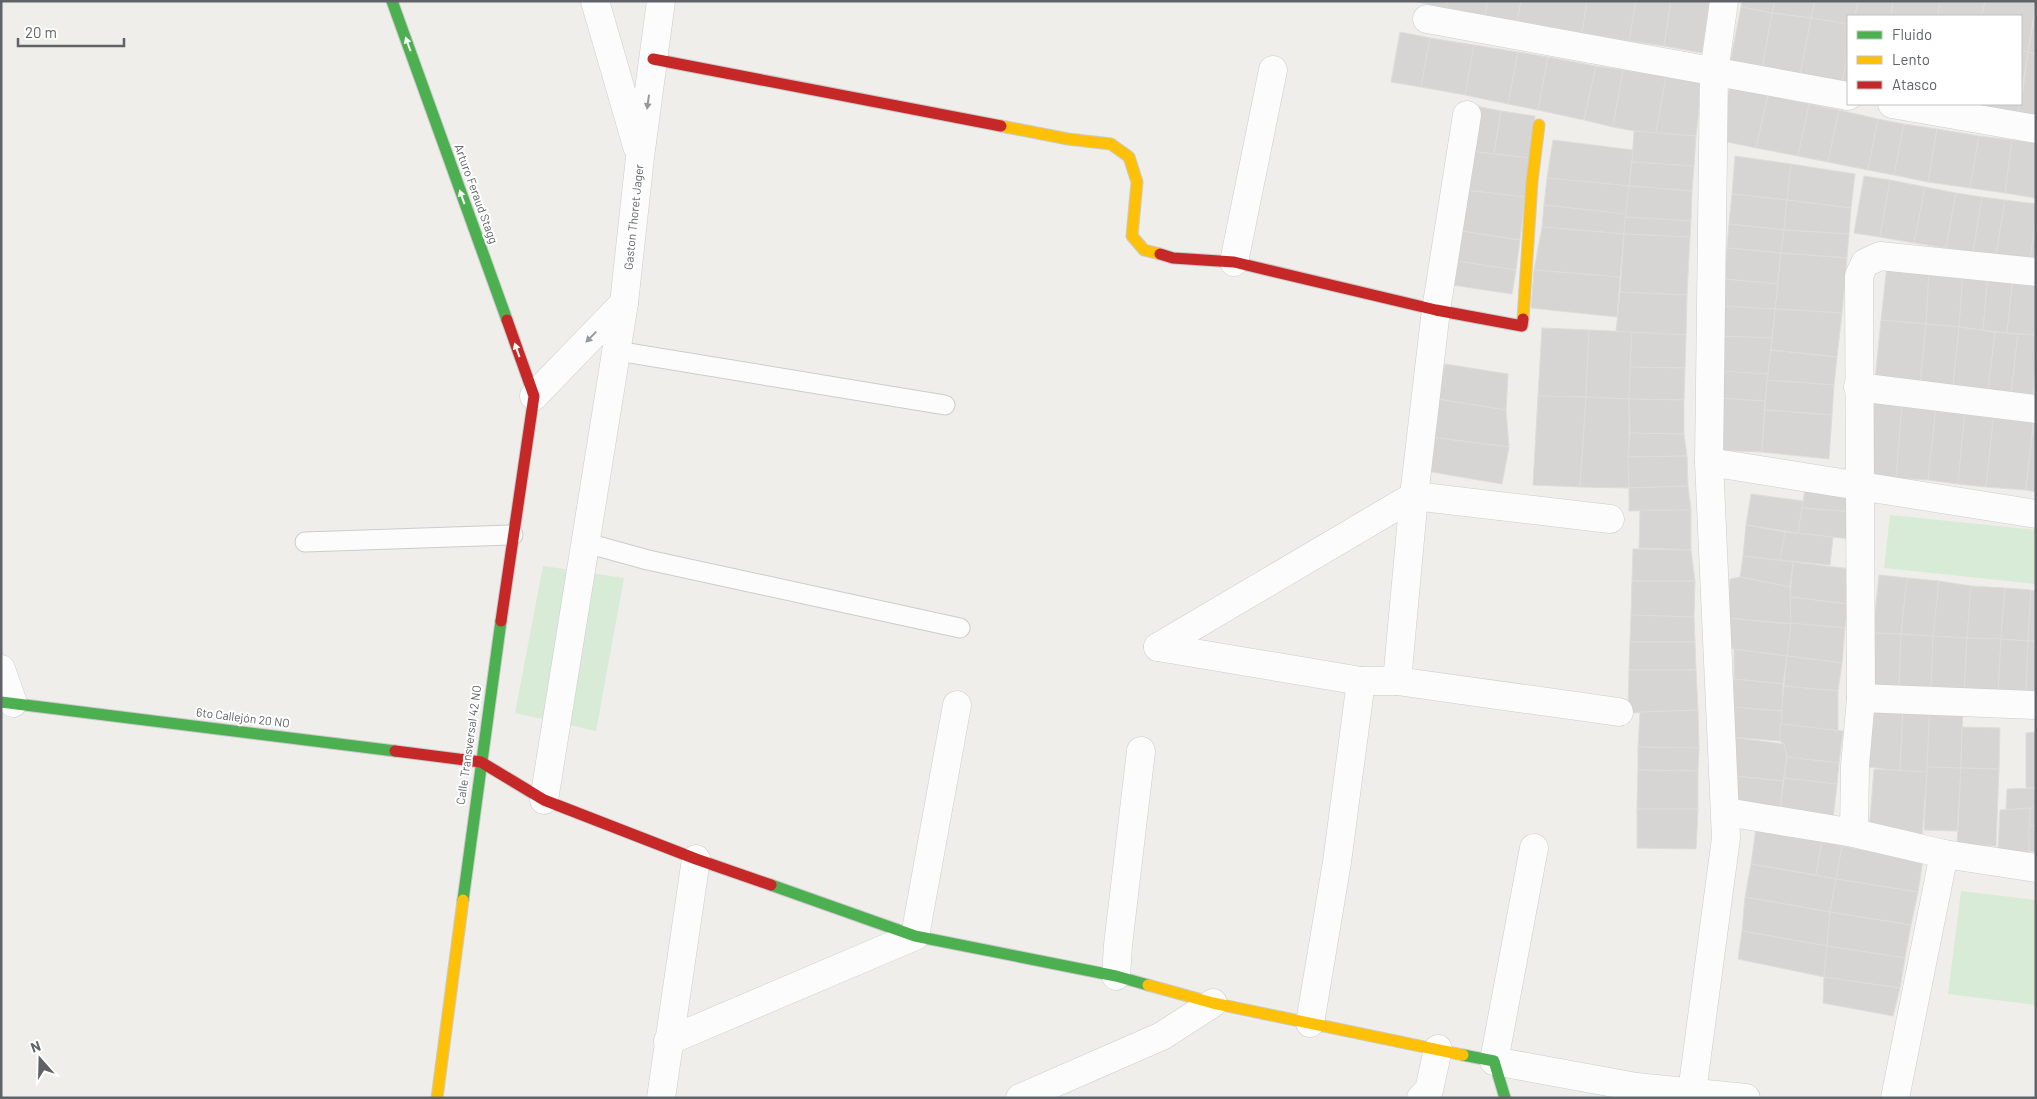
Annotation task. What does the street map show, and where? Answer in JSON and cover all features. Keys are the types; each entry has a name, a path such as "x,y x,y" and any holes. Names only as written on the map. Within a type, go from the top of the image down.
{"street":[{"name":"Arturo Feraud Stagg","path":"392,1 534,396"},
{"path":"595,1 640,157"},
{"name":"Gaston Thoret Jager","path":"544,800 624,303 640,157 661,1"},
{"path":"1692,1092 1726,838 1709,462 1714,72 1724,1"},
{"path":"1427,19 1847,96"},
{"path":"653,59 1068,139 1111,144 1129,157 1136,182 1132,236 1144,250 1172,258 1234,262 1436,310 1522,326 1532,182 1539,125"},
{"path":"1234,262 1273,70"},
{"path":"1898,105 2036,129"},
{"path":"1397,681 1414,496 1436,310 1467,115"},
{"path":"1854,833 1855,766 1861,698 1858,387 1859,276 1865,263 1880,256 2036,272"},
{"path":"534,396 624,303"},
{"path":"1858,387 2036,409"},
{"name":"Calle Transversal 42 NO","path":"437,1098 480,762 534,396"},
{"path":"1709,462 2036,514"},
{"path":"1610,520 1414,496 1158,647 1361,681 1397,681 1619,712"},
{"path":"1,669 7,702"},
{"path":"1310,1022 1337,862 1361,681"},
{"path":"1861,698 2036,705"},
{"name":"6to Callejón 20 NO","path":"7,702 480,762"},
{"path":"915,936 957,705"},
{"path":"1116,976 1141,751"},
{"path":"480,762 544,800 696,859 915,936 1116,976 1213,1004 1310,1022 1638,1093 1692,1092 1746,1098"},
{"path":"1726,812 1854,833 1944,854 2036,868"},
{"path":"1505,1098 1494,1061 1534,848"},
{"path":"1895,1098 1944,854"},
{"path":"661,1098 696,859"},
{"path":"668,1041 915,936"},
{"path":"1020,1098 1162,1036 1213,1004"},
{"path":"1421,1098 1429,1090 1438,1049"}],"lane":[{"path":"616,351 945,405"},
{"path":"305,542 513,535"},
{"path":"586,543 658,562 960,628"}],"green space":[{"path":"1890,515 2036,530 2036,584 1884,568"},
{"path":"543,566 624,578 596,731 515,713"},
{"path":"1961,891 2036,900 2036,1005 1948,994"}],"building":[{"path":"1412,1 1447,1 1446,8"},
{"path":"1447,1 1488,1 1485,15 1446,8"},
{"path":"1488,1 1521,1 1517,21 1485,15"},
{"path":"1521,1 1587,1 1582,33 1517,21"},
{"path":"1587,1 1636,1 1629,41 1582,33"},
{"path":"1636,1 1671,1 1664,46 1629,41"},
{"path":"1671,1 1710,1 1702,53 1664,46"},
{"path":"1742,1 1775,1 1772,13 1741,7"},
{"path":"1775,1 1815,1 1811,18 1772,13"},
{"path":"1815,1 1858,1 1855,15 1847,15 1847,24 1811,18"},
{"path":"1858,1 1893,1 1891,15 1855,15"},
{"path":"1893,1 1940,1 1938,15 1891,15"},
{"path":"1940,1 1985,1 1982,15 1938,15"},
{"path":"1985,1 2036,1 2028,52 2022,51 2022,15 1982,15"},
{"path":"1741,7 1772,13 1762,69 1730,63"},
{"path":"2036,9 2036,54 2028,52"},
{"path":"1772,13 1811,18 1800,76 1762,69"},
{"path":"1811,18 1847,24 1847,56 1842,84 1800,76"},
{"path":"1400,32 1430,38 1421,87 1391,82"},
{"path":"1430,38 1474,45 1465,95 1421,87"},
{"path":"1474,45 1518,52 1508,104 1465,95"},
{"path":"2022,51 2028,52 2022,89"},
{"path":"1518,52 1548,57 1538,110 1508,104"},
{"path":"2028,52 2036,54 2036,116 2018,113 2019,105 2022,105"},
{"path":"1847,56 1847,86 1842,84"},
{"path":"1548,57 1596,66 1584,120 1538,110"},
{"path":"1596,66 1623,70 1613,127 1584,120"},
{"path":"1623,70 1666,76 1656,133 1613,127"},
{"path":"1666,76 1702,82 1696,136 1656,133"},
{"path":"1730,86 1768,95 1756,148 1718,140"},
{"path":"1768,95 1809,104 1798,156 1756,148"},
{"path":"1809,104 1839,110 1828,162 1798,156"},
{"path":"1470,105 1501,111 1494,154 1461,150"},
{"path":"1973,105 2019,105 2018,113"},
{"path":"1839,110 1878,119 1868,170 1828,162"},
{"path":"1501,111 1535,116 1530,158 1494,154"},
{"path":"1878,119 1904,124 1894,175 1868,170"},
{"path":"1904,124 1937,129 1928,182 1894,175"},
{"path":"1937,129 1979,136 1970,188 1928,182"},
{"path":"1634,131 1696,136 1694,166 1632,162"},
{"path":"1979,136 2012,140 2005,193 1970,188"},
{"path":"1553,140 1633,150 1629,186 1547,178"},
{"path":"2012,140 2036,143 2036,198 2005,193"},
{"path":"1461,150 1530,158 1525,197 1456,189"},
{"path":"1735,156 1791,164 1787,200 1732,194"},
{"path":"1632,162 1694,166 1692,191 1629,186"},
{"path":"1791,164 1855,174 1851,208 1787,200"},
{"path":"1864,176 1890,180 1880,237 1854,233"},
{"path":"1547,178 1629,186 1626,214 1544,205"},
{"path":"1890,180 1925,187 1914,243 1880,237"},
{"path":"1629,186 1692,191 1691,221 1625,217"},
{"path":"1925,187 1956,193 1946,248 1914,243"},
{"path":"1456,189 1525,197 1520,240 1448,229"},
{"path":"1956,193 1982,197 1973,252 1946,248"},
{"path":"1732,194 1787,200 1784,230 1729,224"},
{"path":"1982,197 2005,200 1996,255 1973,252"},
{"path":"1787,200 1851,208 1849,234 1784,230"},
{"path":"2005,200 2036,204 2036,219 2030,260 1996,255"},
{"path":"1544,205 1626,214 1624,234 1542,227"},
{"path":"1625,217 1691,221 1690,237 1624,234"},
{"path":"2036,219 2036,261 2030,260"},
{"path":"1729,224 1784,230 1781,253 1727,248"},
{"path":"1542,227 1624,234 1620,277 1534,270"},
{"path":"1448,229 1520,240 1516,270 1443,259"},
{"path":"1784,230 1849,234 1847,258 1781,253"},
{"path":"1624,234 1690,237 1687,295 1620,292"},
{"path":"1727,248 1781,253 1778,284 1724,279"},
{"path":"1781,253 1847,258 1842,313 1775,309"},
{"path":"1443,259 1516,270 1512,294 1439,283"},
{"path":"1887,265 1929,271 1926,324 1881,320"},
{"path":"1534,270 1620,277 1617,317 1531,308"},
{"path":"1929,271 1963,274 1959,327 1926,324"},
{"path":"1963,274 1988,276 1983,330 1959,327"},
{"path":"1988,276 2013,278 2007,333 1983,330"},
{"path":"2013,278 2036,280 2036,335 2007,333"},
{"path":"1724,279 1778,284 1775,309 1722,306"},
{"path":"1620,292 1687,295 1686,335 1616,332"},
{"path":"1722,306 1775,309 1772,338 1721,336"},
{"path":"1775,309 1842,313 1837,357 1771,350"},
{"path":"1881,320 1926,324 1920,385 1875,380"},
{"path":"1926,324 1959,327 1953,387 1920,385"},
{"path":"1959,327 1995,332 1988,391 1953,387"},
{"path":"1542,328 1589,330 1586,397 1538,396"},
{"path":"1589,330 1632,332 1629,399 1586,397"},
{"path":"1632,332 1686,335 1685,368 1630,367"},
{"path":"1995,332 2018,334 2011,393 1988,391"},
{"path":"2018,334 2036,335 2033,395 2011,393"},
{"path":"1721,336 1772,338 1768,374 1719,371"},
{"path":"1771,350 1837,357 1834,385 1767,380"},
{"path":"1445,364 1508,374 1506,410 1437,399"},
{"path":"1630,367 1685,368 1684,400 1629,399"},
{"path":"1719,371 1768,374 1765,401 1717,398"},
{"path":"1767,380 1834,385 1832,415 1765,410"},
{"path":"1538,396 1586,397 1580,487 1533,485"},
{"path":"1586,397 1629,399 1629,488 1580,487"},
{"path":"1717,398 1765,401 1762,452 1714,450"},
{"path":"1437,399 1506,410 1509,447 1430,437"},
{"path":"1629,399 1684,400 1684,434 1630,433"},
{"path":"1867,403 1902,405 1896,478 1861,475"},
{"path":"1902,405 1936,408 1928,480 1896,478"},
{"path":"1936,408 1965,411 1958,484 1928,480"},
{"path":"1765,410 1832,415 1829,459 1762,452"},
{"path":"1965,411 1994,413 1986,487 1958,484"},
{"path":"1994,413 2034,418 2026,490 1986,487"},
{"path":"2034,418 2036,418 2036,492 2026,490"},
{"path":"1630,433 1684,434 1687,456 1628,457"},
{"path":"1430,437 1509,447 1502,484 1426,471"},
{"path":"1687,456 1688,486 1629,488 1628,457"},
{"path":"1806,482 1856,490 1854,512 1802,508"},
{"path":"1688,486 1691,510 1629,511 1629,488"},
{"path":"1751,494 1803,501 1798,533 1746,525"},
{"path":"1802,508 1854,512 1850,539 1798,533"},
{"path":"1640,510 1691,510 1691,550 1639,548"},
{"path":"1746,525 1785,532 1780,560 1793,562 1743,556"},
{"path":"1785,532 1833,537 1830,565 1780,560"},
{"path":"1633,549 1691,550 1695,581 1632,581"},
{"path":"1743,556 1793,562 1790,587 1740,577"},
{"path":"1793,562 1851,569 1848,604 1790,597"},
{"path":"1879,575 1907,578 1901,634 1873,633"},
{"path":"1740,577 1790,587 1791,624 1727,618 1730,579"},
{"path":"1907,578 1939,581 1933,636 1901,634"},
{"path":"1632,581 1695,581 1694,617 1631,615"},
{"path":"1939,581 1971,586 1967,638 1933,636"},
{"path":"1971,586 2005,588 2001,639 1967,638"},
{"path":"2005,588 2031,590 2028,641 2001,639"},
{"path":"2031,590 2036,591 2036,641 2028,641"},
{"path":"1790,597 1848,604 1845,628 1791,624"},
{"path":"1631,615 1694,617 1695,642 1630,642"},
{"path":"1727,618 1791,624 1787,656 1725,648"},
{"path":"1791,623 1845,628 1842,663 1787,656"},
{"path":"1873,633 1901,634 1899,690 1871,689"},
{"path":"1901,634 1933,636 1931,691 1899,690"},
{"path":"1933,636 1967,638 1964,692 1931,691"},
{"path":"1967,638 2001,639 1998,693 1964,692"},
{"path":"2001,639 2028,641 2026,694 1998,693"},
{"path":"2028,641 2036,641 2036,694 2026,694"},
{"path":"1630,642 1695,642 1696,670 1629,670"},
{"path":"1734,649 1787,656 1783,684 1734,679"},
{"path":"1787,656 1842,663 1838,691 1784,686"},
{"path":"1629,670 1696,670 1698,710 1628,713"},
{"path":"1734,679 1783,684 1782,711 1732,707"},
{"path":"1784,686 1838,691 1838,731 1780,725"},
{"path":"1866,703 1903,705 1900,771 1862,766"},
{"path":"1903,705 1930,706 1927,772 1900,771"},
{"path":"1930,706 1963,707 1961,768 1927,767"},
{"path":"1732,707 1782,711 1780,741 1730,737"},
{"path":"1698,710 1699,748 1638,747 1640,712"},
{"path":"1780,725 1843,731 1839,763 1787,757 1784,744 1780,741"},
{"path":"1962,727 2000,728 1999,769 1961,768"},
{"path":"2036,732 2036,788 2026,788 2026,733"},
{"path":"1730,737 1784,744 1787,757 1783,781 1736,776"},
{"path":"1638,747 1699,748 1698,771 1638,770"},
{"path":"1787,757 1839,763 1837,784 1784,778"},
{"path":"1927,767 1961,768 1957,831 1924,830"},
{"path":"1961,768 1999,769 1996,846 1957,844"},
{"path":"1874,769 1927,772 1922,836 1869,832"},
{"path":"1638,770 1698,771 1698,809 1637,809"},
{"path":"1736,776 1783,781 1780,810 1733,804"},
{"path":"1784,778 1837,784 1833,819 1780,812"},
{"path":"2036,788 2036,808 2006,810 2007,789"},
{"path":"2030,808 2036,808 2036,826 2029,826"},
{"path":"2030,808 2029,854 1998,850 2000,810"},
{"path":"1637,809 1698,809 1696,849 1637,848"},
{"path":"2029,826 2036,826 2036,852 2029,851"},
{"path":"1756,828 1822,841 1816,875 1751,864"},
{"path":"1822,841 1842,846 1836,879 1816,875"},
{"path":"1842,846 1923,860 1918,892 1836,879"},
{"path":"1751,864 1836,879 1830,912 1745,897"},
{"path":"1836,879 1918,892 1911,925 1830,912"},
{"path":"1745,897 1830,912 1827,946 1742,931"},
{"path":"1830,912 1911,925 1905,958 1827,946"},
{"path":"1742,931 1827,946 1824,977 1738,959"},
{"path":"1827,946 1905,958 1900,988 1824,977"},
{"path":"1824,977 1900,988 1893,1016 1823,1003"}],"traffic: fast":[{"path":"392,1 507,320"},
{"path":"463,900 501,621"},
{"path":"1,702 395,751"},
{"path":"771,885 915,936 1116,976 1148,985"},
{"path":"1463,1055 1494,1061 1505,1098"}],"traffic: slow":[{"path":"1523,319 1532,182 1539,125"},
{"path":"1001,126 1068,139 1111,144 1129,157 1137,182 1132,236 1144,250 1160,254"},
{"path":"437,1098 463,900"},
{"path":"1148,985 1213,1003 1463,1055"}],"traffic: jam":[{"path":"653,59 1001,126"},
{"path":"1160,254 1173,258 1234,262 1436,310 1522,326 1523,319"},
{"path":"501,621 534,396 507,320"},
{"path":"395,751 481,762 544,800 696,859 771,885"}]}
